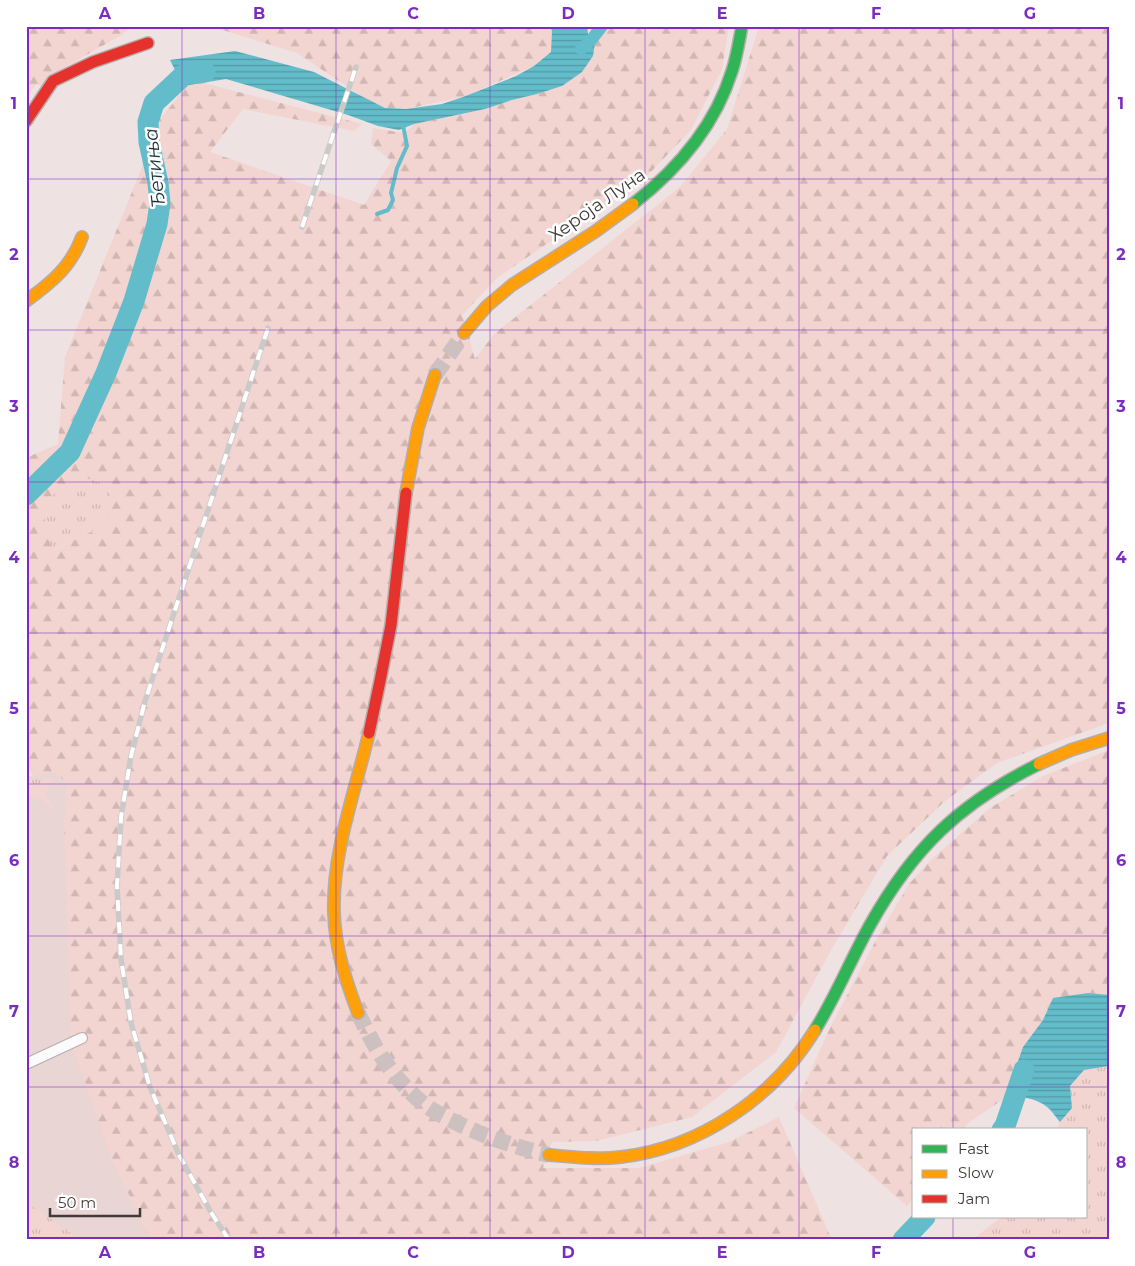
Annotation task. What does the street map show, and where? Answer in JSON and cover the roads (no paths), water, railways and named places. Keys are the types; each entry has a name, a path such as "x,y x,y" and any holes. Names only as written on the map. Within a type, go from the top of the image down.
{"main road":[{"name":"Хероја Луна","path":"464,333 476,317 507,288 633,205 659,184 684,159 705,129 723,95 732,71 742,26"},
{"path":"26,121 53,82 93,62 148,42"},
{"path":"26,300 54,280 70,263 82,237"},
{"path":"358,1013 344,973 336,934 334,897 338,860 386,651 396,593 410,467 416,435 435,375"},
{"path":"549,1154 599,1159 648,1152 692,1138 720,1124 746,1106 769,1088 802,1049 824,1015 878,909 911,862 938,832 971,804 1015,776 1059,755 1109,738"}],"street":[{"path":"26,1064 82,1038"}],"water":[{"path":"550,26 587,26 588,33 595,43 593,56 582,72 562,86 485,109 414,124 399,130 378,126 348,115 226,79 183,86 170,60 235,51 314,72 385,108 406,109 442,104 463,97 516,76 534,66 551,52 552,31"},
{"path":"1088,993 1109,995 1109,1066 1084,1070 1070,1086 1072,1108 1060,1122 1048,1108 1039,1102 1019,1097 1005,1098 1023,1047 1043,1020 1053,998"}],"waterway":[{"path":"581,49 602,26"},
{"name":"Ђетиња","path":"26,495 70,452 106,373 134,301 157,224 160,203 158,183 149,142 148,122 154,103 185,74 205,72"},
{"path":"377,214 388,210 393,200 391,193 397,168 407,146 403,125"},
{"name":"Ђетиња","path":"1004,1128 1024,1070"},
{"name":"Ђетиња","path":"903,1240 924,1218"}],"tunnel":[{"path":"435,375 464,333"},
{"path":"358,1013 376,1047 396,1077 425,1105 443,1116 489,1137 549,1155"}],"railway":[{"path":"302,227 356,67"},
{"path":"229,1240 179,1155 150,1087 131,1023 121,959 117,886 121,817 131,756 145,701 268,328"}]}
